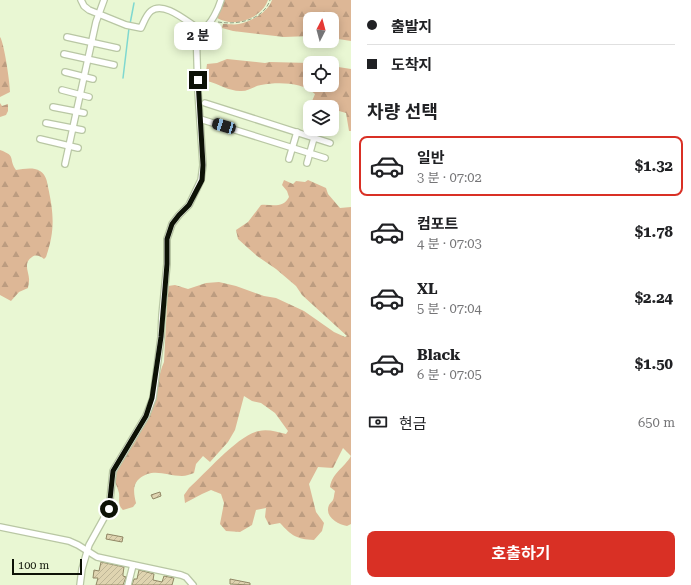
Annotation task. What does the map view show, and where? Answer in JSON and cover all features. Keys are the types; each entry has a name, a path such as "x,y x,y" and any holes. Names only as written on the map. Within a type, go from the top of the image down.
{"street":[{"path":"81,0 84,6 98,14 126,25 141,28 148,15 156,8 160,7 173,12 196,27 203,28 211,20 221,0"},
{"path":"65,164 91,42 98,14 104,0"},
{"path":"80,585 86,551 109,509 113,471 146,416 152,398 161,337 167,264 167,239 172,224 189,205 202,180 203,165 196,27"},
{"path":"67,37 117,48"},
{"path":"64,54 114,65"},
{"path":"65,72 93,79"},
{"path":"62,90 89,97"},
{"path":"205,103 330,143"},
{"path":"54,107 84,113"},
{"path":"200,119 325,158"},
{"path":"46,123 82,130"},
{"path":"289,159 297,132"},
{"path":"307,163 314,138"},
{"path":"40,139 78,148"},
{"path":"0,526 69,541 97,557 181,575 193,585"},
{"path":"128,585 132,565"}],"path":[{"path":"211,20 225,23 241,23 258,14 267,6 270,0"}],"green space":[{"path":"224,0 268,0 264,7 253,17 239,22 231,22 217,18"},
{"path":"272,0 351,0 351,41 339,39 339,12 303,12 303,36 284,37 233,31 222,28 223,24 239,24 254,19 267,9"},
{"path":"0,37 5,54 10,92 0,97"},
{"path":"227,59 265,63 303,63 303,87 275,83 258,86 245,91 228,89 205,79 207,64 217,63"},
{"path":"339,67 351,69 351,131 349,131 346,113 339,111 339,100 312,100 315,94 312,92 339,92"},
{"path":"0,103 2,106 8,104 8,111 6,115 0,117"},
{"path":"0,150 9,154 16,170 34,169 44,174 47,183 53,222 51,239 46,257 44,259 40,256 35,256 29,260 27,263 29,278 28,288 19,292 11,301 0,295"},
{"path":"284,180 293,184 296,181 305,182 308,180 326,188 328,194 340,208 351,207 351,456 343,448 333,468 318,467 309,484 316,512 324,523 322,531 314,540 298,538 291,534 280,523 269,525 265,517 266,508 256,510 252,525 240,532 226,531 220,524 224,503 221,494 211,490 185,503 184,495 189,488 222,455 242,439 262,430 286,434 288,431 275,413 261,403 252,401 244,396 235,430 228,442 210,462 203,456 196,464 194,473 185,476 160,473 149,473 144,475 137,481 134,487 136,503 133,507 123,510 119,504 119,493 115,481 116,474 125,456 149,418 154,404 164,362 168,286 175,285 188,289 206,283 219,282 236,286 264,296 276,298 304,311 334,332 345,337 347,336 302,295 296,286 276,269 257,256 238,239 236,230 248,222 261,205 280,205 286,201 289,197 287,191 282,185"},
{"path":"351,456 351,524 347,526 340,524 333,519 328,513 328,509 329,505 333,501 335,491 330,487 331,482"}],"building":[{"path":"160,492 161,496 153,499 151,495"},
{"path":"107,534 123,537 122,542 106,539"},
{"path":"101,562 124,567 123,576 126,577 123,585 96,585 98,578 93,578 94,570 99,571"},
{"path":"139,570 154,574 153,580 162,582 164,576 174,578 172,585 132,585 134,579 137,579"},
{"path":"230,579 250,583 250,585 230,584"}],"waterway":[{"path":"130,24 134,3"},
{"path":"123,78 129,28"}],"route":[{"path":"109,509 113,471 146,416 152,398 161,337 167,264 167,239 172,224 189,205 202,180 203,165 198,80"}]}
